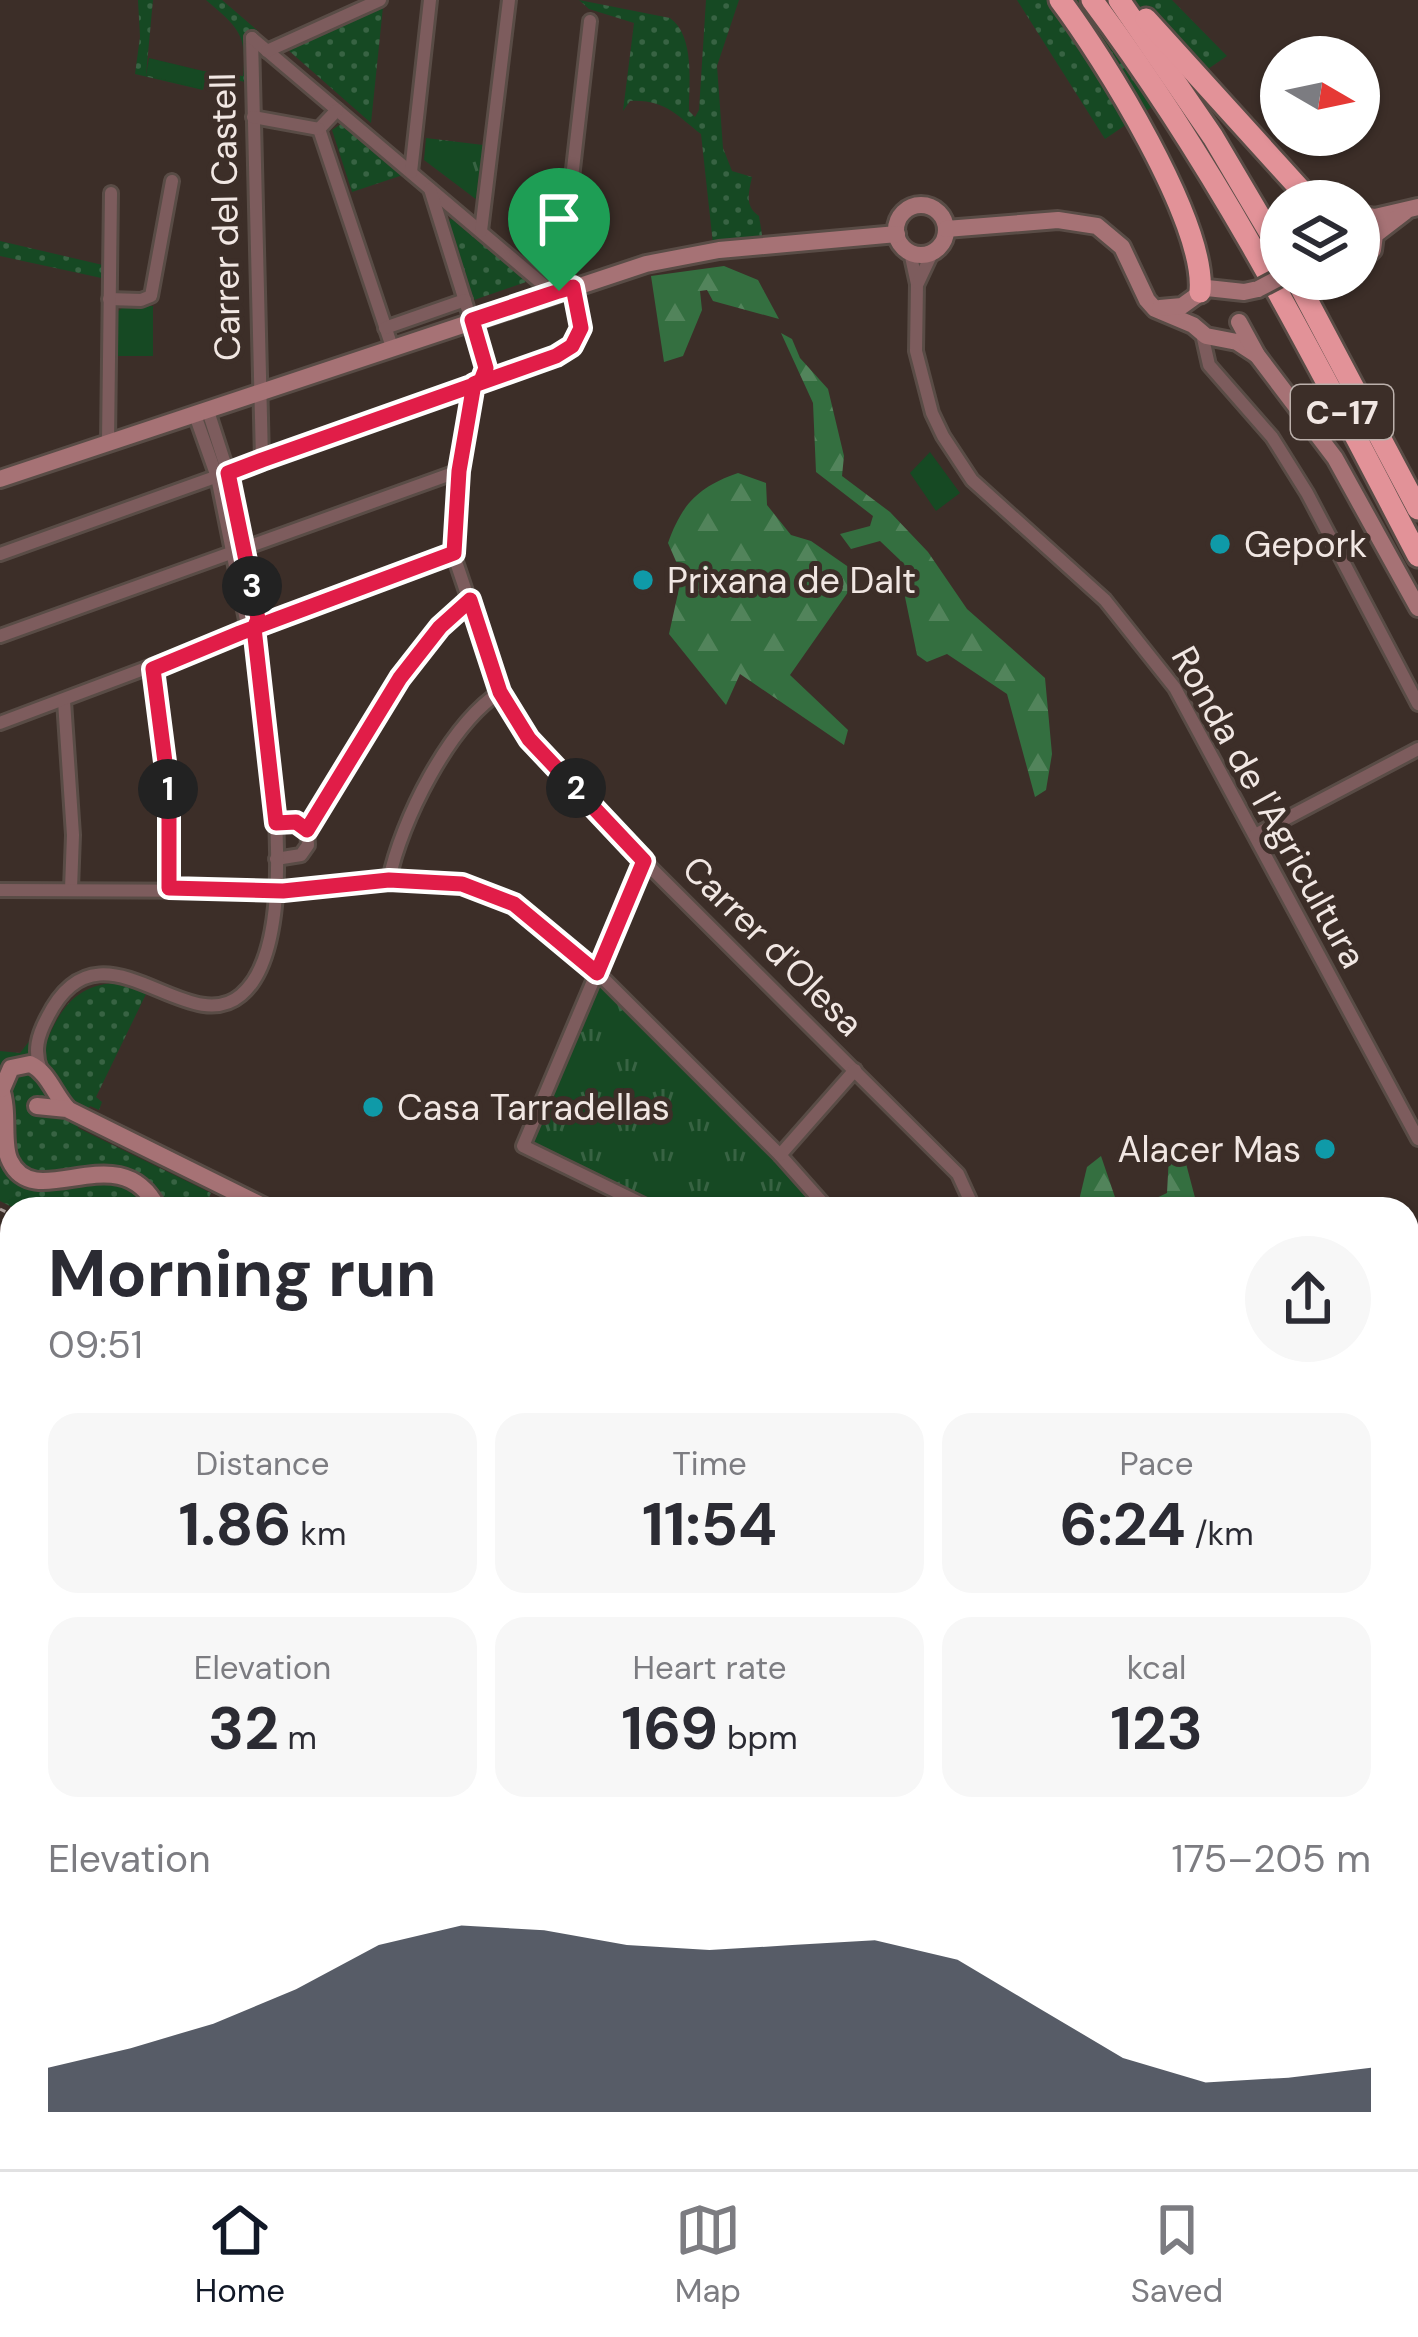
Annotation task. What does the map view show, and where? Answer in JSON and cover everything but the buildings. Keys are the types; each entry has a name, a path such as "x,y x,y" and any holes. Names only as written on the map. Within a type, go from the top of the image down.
{"highway":[{"path":"1060,0 1149,142 1198,256 1196,297"},
{"name":"C-17","path":"1092,0 1143,68 1218,185 1418,556"},
{"path":"1119,0 1214,137 1260,216"},
{"path":"1135,20 1148,19 1291,180"},
{"name":"C-17","path":"1307,300 1418,509"}],"street":[{"path":"0,554 556,356 572,346 581,328 562,290 481,231 268,51 380,0"},
{"path":"411,172 430,0"},
{"path":"481,231 509,0"},
{"path":"562,290 590,21"},
{"name":"Carrer del Castell","path":"262,460 252,38 268,51"},
{"path":"320,129 337,110"},
{"path":"254,117 320,129"},
{"path":"320,129 392,347"},
{"path":"110,299 151,296 172,181"},
{"name":"Carrer d'Olesa","path":"429,188 486,368 477,383 459,471 454,553 500,692 529,739 644,861 958,1174 969,1197"},
{"path":"108,442 111,193"},
{"path":"919,205 940,213 946,229 943,242 933,251 910,252 897,235 900,218 919,205"},
{"path":"1380,216 1412,209"},
{"path":"1380,231 1412,209"},
{"path":"946,229 1058,220 1097,226 1123,247 1155,309 1257,355"},
{"path":"0,479 562,290 681,255 897,235"},
{"name":"Ronda de l'Agricultura","path":"917,284 933,251"},
{"name":"Ronda de l'Agricultura","path":"910,252 917,284 916,351 932,413 952,452 972,480 1070,564 1136,634 1186,706 1418,1138"},
{"path":"1155,309 1176,308 1215,287 1258,289"},
{"path":"1222,337 1258,289"},
{"path":"1230,291 1257,355 1335,458 1418,608"},
{"path":"1196,297 1190,311 1209,365 1272,437 1307,493 1418,704"},
{"path":"386,328 465,300"},
{"path":"6,1141 46,1096 36,1054 57,1001 82,981 127,976 199,1006 232,1001 251,985 276,920 276,823 254,628 246,620 238,550 202,413"},
{"path":"0,636 459,471"},
{"path":"0,723 454,553"},
{"path":"276,859 301,855 308,845 307,830 400,678 440,627 470,600"},
{"path":"153,669 169,793 169,888"},
{"path":"389,880 411,814 435,770 484,703 500,692"},
{"path":"64,701 73,835 71,889"},
{"path":"1256,835 1418,749"},
{"path":"276,823 296,822 307,830"},
{"path":"627,1197 523,1146 644,861"},
{"path":"0,890 275,890 389,880 462,884 514,904 597,973 818,1197"},
{"path":"38,1042 4,1076 9,1161 25,1179 39,1183 112,1172 138,1184 148,1197"},
{"path":"11,1065 44,1077 68,1109"},
{"path":"780,1154 855,1070"},
{"path":"3,1092 17,1108 68,1109 245,1197"}],"green space":[{"path":"138,0 153,0 146,75 200,88 203,71 243,76 244,50 238,32 206,0 222,0 258,31 249,42 245,82 207,73 203,90 135,74"},
{"path":"579,0 670,18 678,26 687,48 689,111 695,117 706,0 739,0 717,66 723,148 732,171 752,177 749,203 759,216 763,241 713,244 701,134 653,103 630,101 623,111 634,23 589,9"},
{"path":"1017,0 1172,0 1227,56 1105,139"},
{"path":"383,7 371,123 287,49"},
{"path":"149,58 203,71 201,89 146,75"},
{"path":"341,124 403,175 352,192 332,130"},
{"path":"426,138 483,145 477,200 424,160"},
{"path":"454,218 529,281 474,300 448,220"},
{"path":"0,241 107,266 106,279 0,256"},
{"path":"724,266 758,280 779,319 713,301 707,290 700,291 702,310 683,356 664,362 651,276"},
{"path":"124,306 153,306 153,356 114,356 115,314"},
{"path":"781,333 792,339 800,358 828,389 844,456 842,476 890,512 928,552 967,609 1045,678 1052,754 1046,790 1035,797 1007,694 947,654 927,662 917,655 905,597 913,589 900,560 880,541 851,549 840,534 870,526 873,516 816,472 813,403"},
{"path":"930,452 960,493 936,511 910,473"},
{"path":"738,473 766,483 767,505 791,535 811,541 860,575 790,675 848,730 844,745 740,674 726,705 669,634 682,575 668,543 673,529 702,491"},
{"path":"595,972 816,1197 627,1197 523,1146"},
{"path":"114,983 147,992 96,1097 102,1102 99,1110 90,1106 78,1128 211,1193 209,1197 0,1197 0,1051 20,1053 31,1039 45,1045 70,1002 100,985"},
{"path":"1169,1155 1184,1156 1195,1197 1158,1197 1167,1193"},
{"path":"1101,1156 1115,1197 1080,1197 1087,1167"}],"place":[{"name":"Gepork","path":"1220,544"},
{"name":"Prixana de Dalt","path":"643,580"},
{"name":"Casa Tarradellas","path":"373,1107"},
{"name":"Alacer Mas","path":"1325,1149"}],"route":[{"path":"559,291 472,320 486,368 481,381 474,384 459,471 454,553 254,628 240,633 153,669 169,793 169,888 283,891 389,880 462,884 514,904 597,973 644,861 529,739 500,692 470,600 440,627 400,678 307,830 296,822 276,823 254,628 258,619 228,473 481,381 556,356 572,346 581,328 573,287 559,291"}]}
